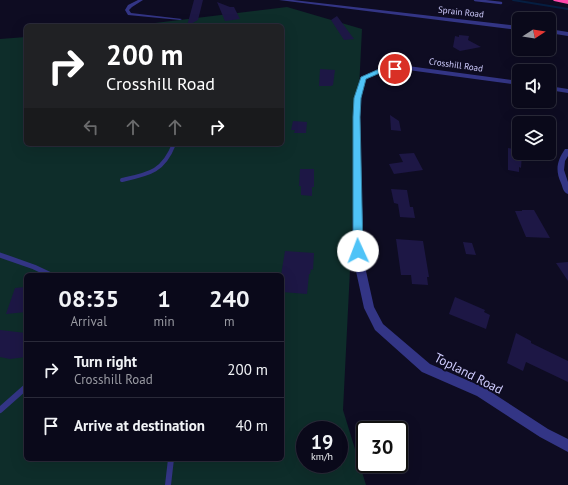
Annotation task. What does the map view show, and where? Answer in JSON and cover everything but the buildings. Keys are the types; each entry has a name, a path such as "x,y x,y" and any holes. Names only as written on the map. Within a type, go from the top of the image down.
{"highway":[{"path":"556,0 568,2"}],"street":[{"path":"141,0 130,6 127,10 130,14 180,19"},
{"name":"Sprain Road","path":"281,0 512,27"},
{"path":"556,32 568,34"},
{"name":"Crosshill Road","path":"358,240 356,117 358,98 363,78 379,71 408,68 512,82"},
{"path":"556,89 568,91"},
{"path":"568,151 561,160 560,172 568,190"},
{"name":"Topland Road","path":"358,240 358,262 365,294 369,308 379,327 426,368 481,392 544,433 568,446"}],"lane":[{"path":"475,0 501,3"},
{"path":"122,180 154,172 168,159 173,146"},
{"path":"0,255 47,273"},
{"path":"0,410 24,389"},
{"path":"168,485 171,461"}],"green space":[{"path":"287,7 362,29 343,410 346,421 296,421 296,473 348,473 348,426 356,452 356,473 362,473 366,485 0,485 0,39 24,37 24,146 284,146 284,24 147,24"}],"waterway":[{"path":"513,0 568,9"}],"route":[{"path":"358,251 356,117 358,98 363,78 379,71 395,69"}]}
